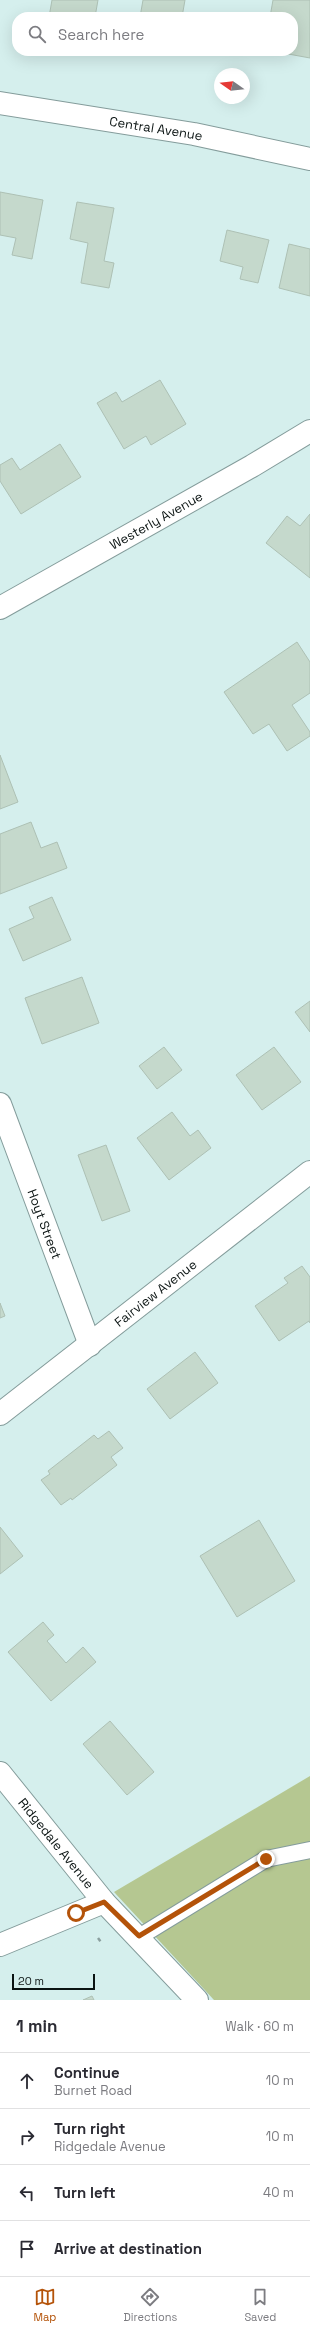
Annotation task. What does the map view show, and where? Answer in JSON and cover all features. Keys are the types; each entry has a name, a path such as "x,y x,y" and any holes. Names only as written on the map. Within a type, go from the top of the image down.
{"street":[{"name":"Central Avenue","path":"0,103 194,134 310,159"},
{"name":"Westerly Avenue","path":"0,608 252,466 310,431"},
{"name":"Hoyt Street","path":"0,1104 90,1345"},
{"name":"Fairview Avenue","path":"0,1414 308,1179"},
{"name":"Ridgedale Avenue","path":"0,1773 104,1902 139,1936 197,2000"},
{"path":"0,1945 104,1902"}],"lane":[{"path":"139,1936 266,1859 310,1850"}],"path":[{"path":"98,1938 101,1942"}],"green space":[{"path":"310,1776 310,2000 214,2000 114,1892"}],"building":[{"path":"52,0 98,0 96,12 50,12"},
{"path":"143,0 185,0 183,12 141,12"},
{"path":"273,0 310,0 310,58 298,56 298,12 271,12"},
{"path":"0,192 43,200 32,259 12,255 16,238 0,235"},
{"path":"77,202 114,208 104,261 114,263 109,288 81,283 88,243 70,239"},
{"path":"227,230 269,240 258,283 240,279 243,267 220,261"},
{"path":"289,244 310,249 310,296 279,288"},
{"path":"160,380 186,424 151,445 146,436 124,449 97,403 116,392 122,402"},
{"path":"60,444 81,477 21,514 0,481 0,465 12,458 20,470"},
{"path":"310,514 310,578 266,543 287,516 300,526"},
{"path":"297,642 310,662 310,693 292,705 310,732 310,736 287,751 269,724 253,734 224,692"},
{"path":"0,755 18,802 0,809"},
{"path":"31,822 41,848 57,842 67,868 0,894 0,834"},
{"path":"52,897 71,940 23,961 9,929 34,918 29,907"},
{"path":"82,977 99,1023 42,1044 25,998"},
{"path":"310,1001 310,1032 295,1012"},
{"path":"164,1047 182,1070 157,1089 139,1066"},
{"path":"274,1047 301,1082 262,1110 236,1075"},
{"path":"172,1112 190,1136 198,1130 211,1148 169,1180 137,1138"},
{"path":"106,1145 130,1211 102,1221 78,1155"},
{"path":"302,1266 310,1277 310,1323 309,1321 279,1341 255,1306 288,1283 284,1278"},
{"path":"0,1303 5,1316 0,1318"},
{"path":"195,1352 218,1383 170,1419 147,1389"},
{"path":"109,1431 123,1448 111,1457 117,1465 72,1500 71,1498 61,1505 41,1480 50,1474 48,1471 94,1435 98,1439"},
{"path":"259,1520 295,1581 237,1617 200,1556"},
{"path":"0,1527 23,1556 0,1574"},
{"path":"43,1622 54,1635 47,1641 66,1663 83,1647 96,1662 51,1701 8,1652"},
{"path":"110,1721 154,1772 127,1795 83,1744"},
{"path":"92,1996 94,2000 83,2000"}],"route":[{"path":"76,1913 104,1902 139,1936 266,1859"}]}
